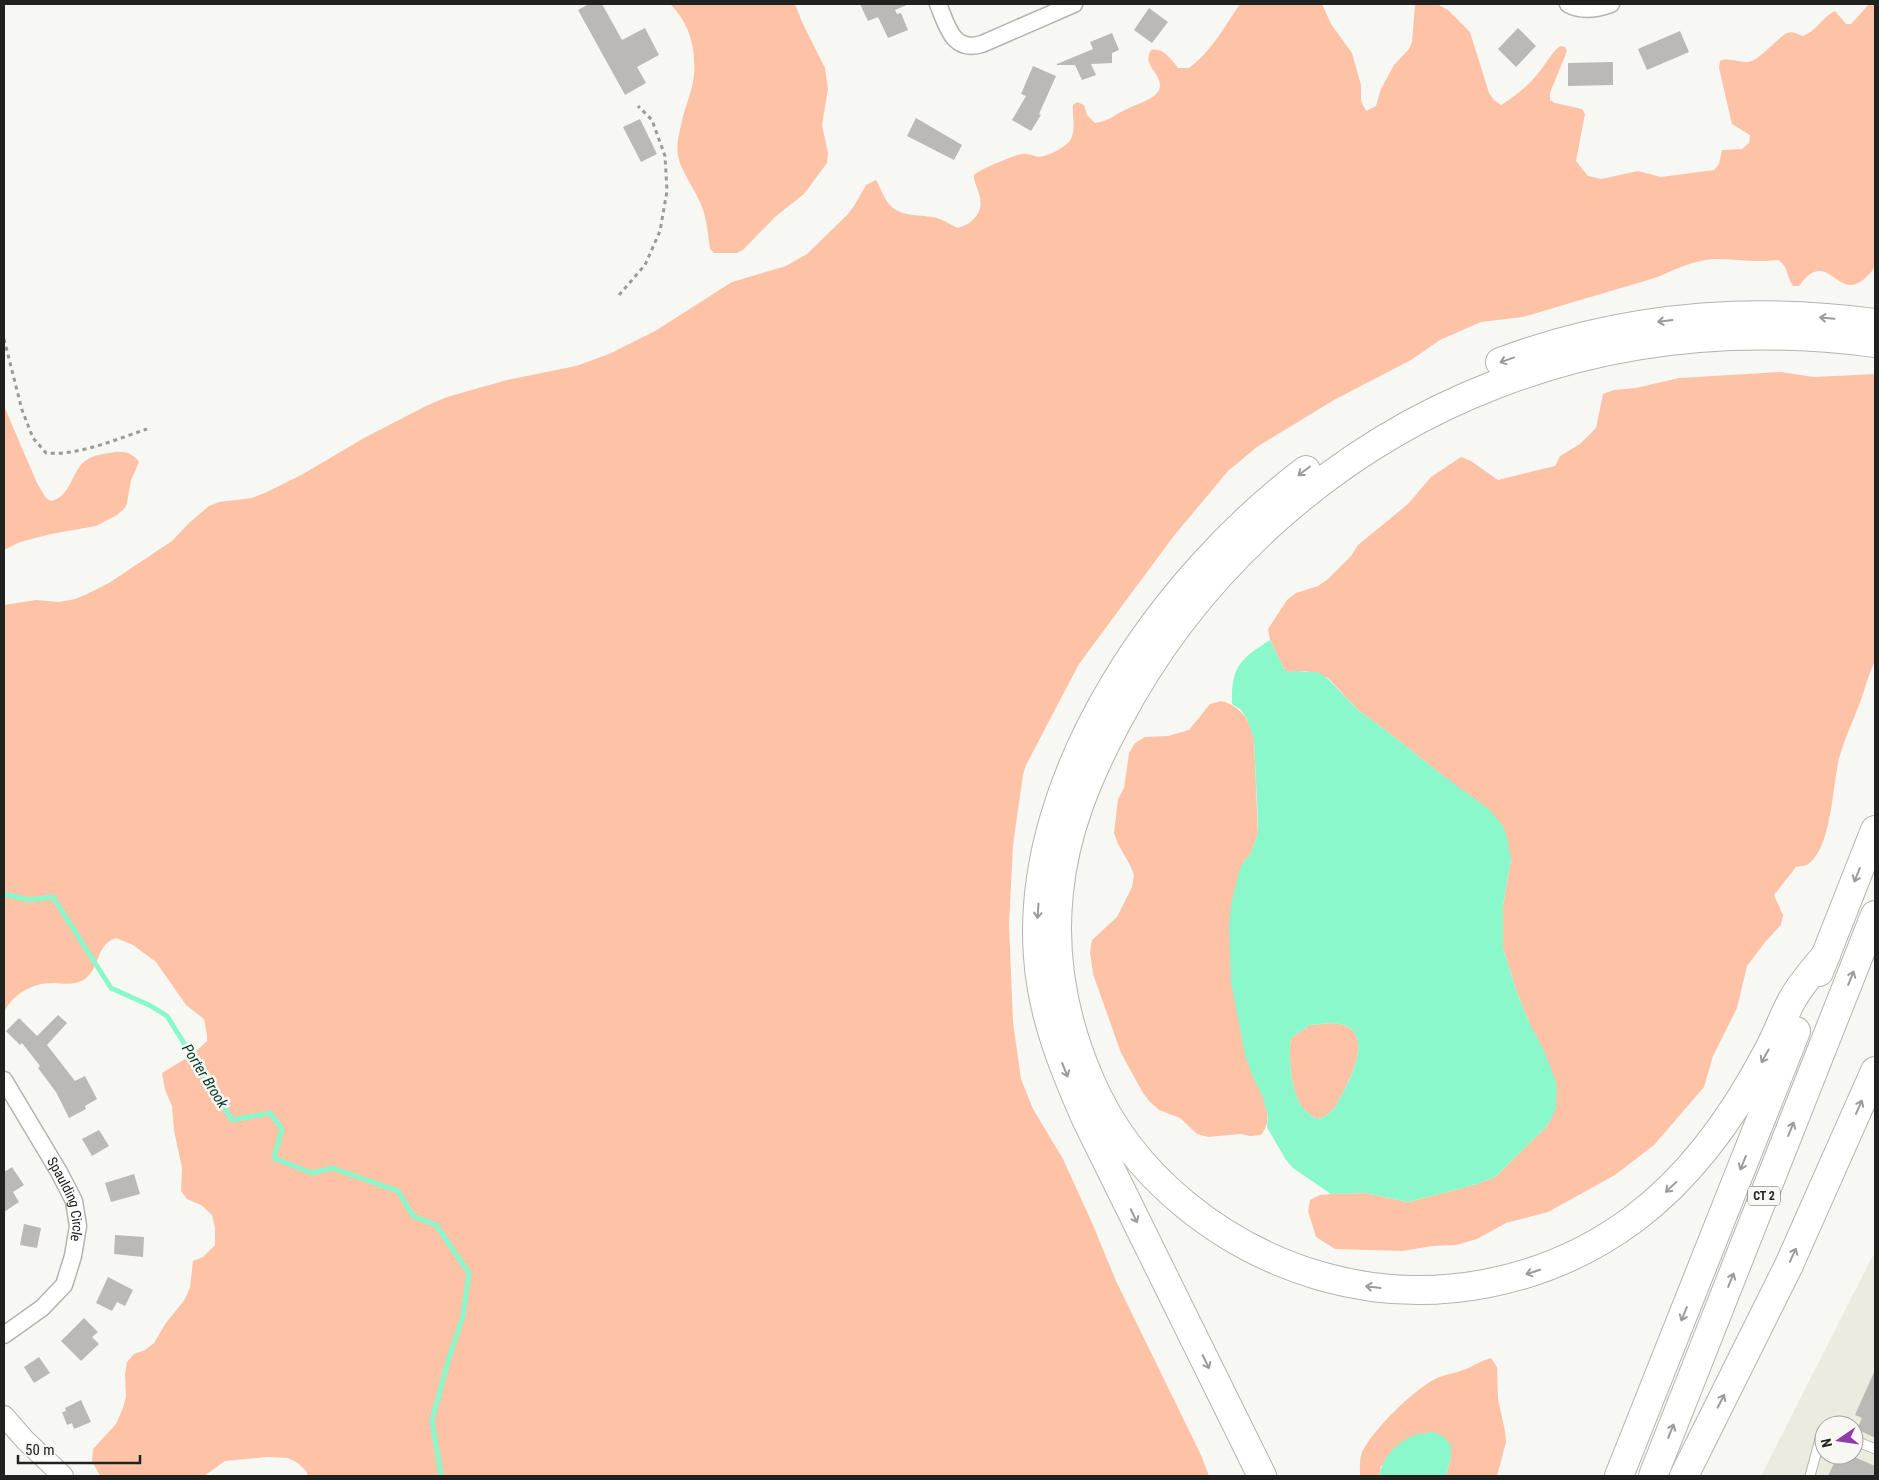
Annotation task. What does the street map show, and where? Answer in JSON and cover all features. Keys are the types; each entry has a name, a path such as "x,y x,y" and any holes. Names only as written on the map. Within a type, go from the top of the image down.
{"highway":[{"path":"1262,1476 1076,1097 1056,1047 1045,1004 1040,977 1037,940 1037,911 1042,871 1047,845 1062,794 1098,714 1130,660 1158,620 1200,568 1246,520 1290,483 1339,446 1385,417 1434,391 1525,353 1588,336 1645,324 1709,317 1753,315 1818,317 1875,323"},
{"path":"1826,955 1803,983 1759,1067 1714,1137 1676,1182 1636,1217 1606,1238 1575,1255 1546,1268 1514,1278 1452,1288 1380,1288 1342,1282 1309,1273 1275,1260 1243,1244 1215,1228 1193,1212 1166,1188 1140,1159 1117,1130 1102,1105 1088,1077 1075,1040 1064,1002 1059,967 1058,897 1064,856 1078,805 1107,740 1149,666 1188,612 1236,558 1298,500 1351,461 1402,428 1474,393 1533,371 1595,354 1668,340 1736,334 1815,336 1875,343"},
{"name":"CT 2","path":"1620,1476 1875,830"},
{"name":"CT 2","path":"1653,1476 1875,915"},
{"path":"1684,1476 1789,1265 1875,1071"}],"street":[{"path":"938,4 951,35 962,44 969,46 982,44 1074,4"},
{"path":"1573,6 1595,9 1611,4"},
{"name":"Spaulding Circle","path":"4,1080 59,1172 74,1201 78,1226 73,1256 64,1285 42,1308 4,1335"},
{"path":"4,1416 25,1440 63,1476"}],"lane":[{"path":"1810,1476 1814,1462"}],"path":[{"path":"619,295 645,265 660,231 667,192 665,156 652,120 638,106"},
{"path":"4,339 22,410 33,438 46,453 58,454 101,444 147,429"}],"shaded area":[{"path":"670,4 795,4 825,68 828,89 822,125 828,153 827,163 804,194 775,217 743,250 737,253 714,253 710,249 702,207 678,156 677,148 682,119 692,87 694,55 686,27 677,11"},
{"path":"1240,4 1322,4 1331,24 1352,53 1361,85 1361,101 1366,111 1376,106 1381,89 1394,65 1409,49 1412,42 1415,4 1437,4 1448,10 1470,32 1489,93 1501,105 1532,81 1557,48 1560,46 1565,47 1567,51 1550,93 1550,100 1555,103 1582,109 1585,114 1576,161 1588,176 1601,179 1638,171 1661,177 1714,170 1719,164 1722,150 1742,149 1749,143 1750,135 1732,124 1719,68 1720,61 1750,62 1763,54 1787,33 1802,36 1807,34 1835,11 1846,24 1851,24 1869,4 1875,4 1875,267 1864,279 1855,284 1847,284 1826,272 1818,271 1810,274 1799,286 1793,286 1786,269 1778,260 1715,259 1700,261 1685,265 1658,277 1523,317 1481,322 1440,340 1411,360 1334,400 1257,447 1228,471 1173,537 1079,664 1026,765 1013,845 1009,925 1013,1022 1021,1079 1033,1109 1063,1159 1116,1281 1201,1455 1209,1476 308,1476 298,1463 288,1458 267,1457 225,1461 204,1476 100,1476 92,1461 93,1449 116,1424 123,1408 126,1397 125,1374 127,1362 134,1354 145,1350 154,1343 166,1323 185,1299 190,1288 193,1261 203,1257 215,1245 215,1228 212,1215 201,1205 187,1199 181,1191 182,1168 174,1131 172,1106 165,1090 162,1073 193,1054 207,1041 207,1035 204,1019 186,1005 156,962 133,945 116,938 105,945 90,974 82,981 67,984 47,983 32,987 13,999 4,1012 4,605 36,600 59,602 85,595 109,583 172,541 209,506 219,502 252,498 267,492 303,474 364,438 447,397 507,380 576,366 609,354 655,331 732,282 786,266 807,254 847,215 866,185 876,180 889,204 899,212 937,218 958,228 963,226 973,220 979,211 980,200 974,175 990,166 1019,155 1027,154 1042,157 1062,148 1071,139 1074,126 1073,105 1077,102 1084,105 1087,115 1095,123 1109,119 1157,94 1160,85 1159,80 1148,60 1151,50 1163,52 1178,68 1189,68 1211,47"},
{"path":"1781,372 1814,377 1875,374 1875,661 1840,755 1827,830 1822,844 1816,856 1807,865 1796,867 1774,895 1783,915 1781,925 1747,966 1737,1008 1713,1056 1704,1087 1654,1145 1615,1175 1548,1212 1506,1223 1477,1239 1456,1245 1433,1246 1402,1251 1335,1249 1316,1237 1308,1211 1310,1200 1320,1195 1365,1193 1408,1202 1474,1185 1495,1177 1545,1128 1551,1119 1529,1022 1516,990 1503,948 1503,906 1511,859 1442,775 1359,711 1328,678 1306,671 1285,671 1270,640 1268,629 1287,600 1296,593 1318,586 1327,580 1351,556 1358,545 1408,504 1431,477 1461,457 1471,461 1498,480 1555,466 1560,456 1580,444 1596,428 1603,394 1614,390 1636,388 1679,378"},
{"path":"4,406 37,483 46,498 51,501 63,495 80,466 88,459 119,452 135,457 139,462 131,480 125,508 117,515 96,526 20,542 4,550"},
{"path":"1270,640 1285,671 1318,672 1328,679 1359,711 1489,809 1503,826 1511,859 1503,906 1503,948 1516,990 1529,1022 1545,1053 1557,1085 1556,1108 1545,1128 1495,1177 1474,1185 1408,1202 1365,1193 1331,1194 1293,1168 1286,1160 1267,1127 1268,1116 1262,1095 1245,1055 1231,982 1229,926 1231,905 1239,872 1243,862 1250,855 1258,834 1254,739 1247,719 1241,710 1232,704 1233,681 1239,665 1251,653","holes":["1331,1023 1344,1025 1353,1031 1357,1039 1357,1060 1335,1107 1327,1115 1317,1119 1303,1109 1294,1089 1291,1071 1291,1038 1310,1025"]},
{"path":"1221,701 1234,706 1244,715 1254,739 1258,834 1250,855 1243,862 1252,1075 1266,1105 1267,1121 1261,1135 1250,1136 1240,1134 1208,1137 1197,1134 1180,1118 1159,1110 1143,1093 1121,1053 1093,974 1090,952 1092,940 1117,917 1132,887 1134,875 1114,833 1118,799 1124,788 1129,753 1135,743 1145,737 1168,736 1189,730 1210,704"},
{"path":"1331,1023 1344,1025 1353,1031 1357,1039 1357,1060 1333,1110 1317,1119 1303,1109 1294,1089 1291,1071 1291,1038 1310,1025"},
{"path":"1875,1254 1875,1476 1761,1476 1871,1259"},
{"path":"1491,1358 1497,1367 1498,1399 1506,1442 1497,1476 1446,1476 1451,1456 1381,1466 1379,1476 1360,1476 1360,1459 1363,1450 1377,1431 1406,1400 1437,1378 1463,1370"},
{"path":"1434,1432 1444,1437 1451,1445 1451,1456 1446,1476 1379,1476 1386,1458 1404,1440 1419,1434"}],"building":[{"path":"589,4 602,4 622,40 645,28 659,55 637,67 646,83 625,95 578,10"},
{"path":"860,4 909,4 895,10 897,14 901,13 908,30 888,38 878,17 868,21"},
{"path":"1149,8 1168,22 1152,43 1134,30"},
{"path":"1518,28 1536,46 1516,67 1498,49"},
{"path":"1680,31 1689,52 1647,70 1638,49"},
{"path":"1112,33 1119,50 1112,53 1112,63 1091,64 1096,75 1082,80 1075,65 1057,65 1093,49 1090,42"},
{"path":"1613,62 1613,85 1568,86 1568,63"},
{"path":"1033,66 1056,76 1039,114 1041,115 1031,131 1012,120 1026,96 1021,94"},
{"path":"916,118 962,145 954,160 907,136"},
{"path":"640,119 657,154 641,162 623,127"},
{"path":"58,1015 67,1023 47,1045 75,1081 85,1076 97,1099 85,1106 86,1109 69,1118 56,1092 38,1068 40,1066 22,1043 20,1045 6,1031 19,1018 37,1036"},
{"path":"99,1130 109,1146 92,1156 82,1139"},
{"path":"12,1167 24,1185 13,1192 19,1202 4,1212 4,1172"},
{"path":"134,1174 140,1194 111,1202 105,1183"},
{"path":"24,1224 41,1228 37,1248 20,1245"},
{"path":"115,1235 144,1237 143,1257 114,1254"},
{"path":"108,1277 133,1290 125,1306 117,1302 112,1311 96,1303"},
{"path":"84,1318 98,1332 92,1337 99,1344 81,1361 61,1341"},
{"path":"39,1357 50,1373 34,1383 24,1367"},
{"path":"1875,1370 1875,1438 1864,1432 1864,1415 1855,1415"},
{"path":"81,1400 91,1422 74,1429 72,1423 67,1425 62,1412 66,1411 65,1408"},
{"path":"1864,1461 1875,1466 1875,1476 1828,1476 1833,1465 1864,1465"}],"waterway":[{"name":"Porter Brook","path":"4,894 29,900 53,897 111,988 151,1006 167,1016 232,1120 270,1113 282,1129 274,1158 312,1173 332,1168 398,1191 413,1216 436,1225 469,1273 463,1316 432,1420 441,1476"}]}
